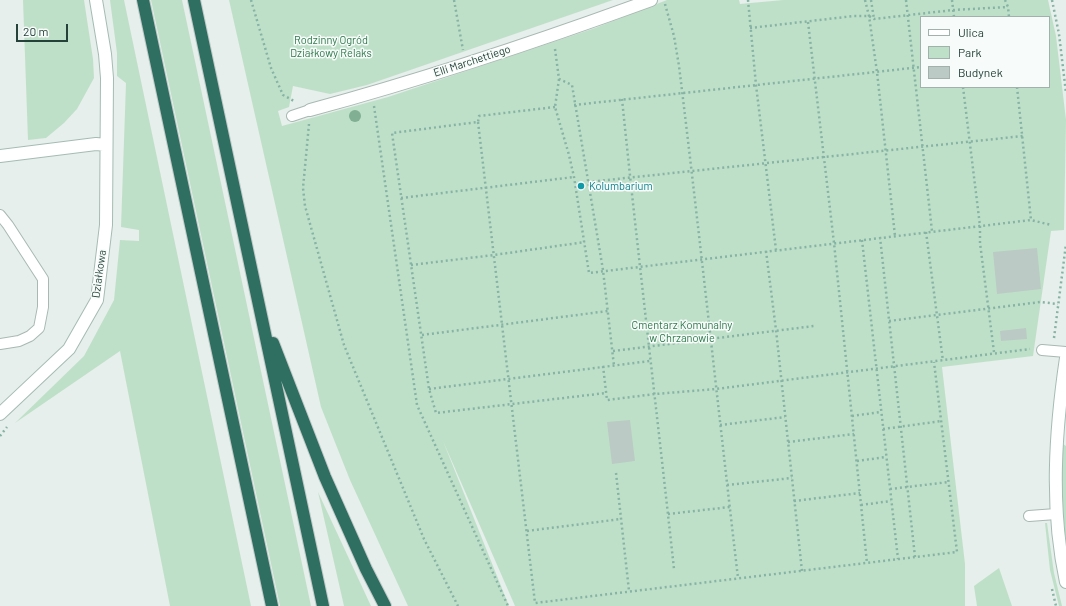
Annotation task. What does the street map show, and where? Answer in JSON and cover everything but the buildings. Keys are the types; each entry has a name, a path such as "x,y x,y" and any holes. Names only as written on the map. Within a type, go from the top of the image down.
{"highway":[{"path":"143,0 272,606"},
{"path":"194,0 323,606"},
{"path":"259,307 325,477 366,569 385,606"}],"street":[{"name":"Działkowa","path":"0,414 69,349 97,300 106,225 107,78 105,54 96,0"},
{"name":"Elli Marchettiego","path":"310,110 373,94 553,35 651,0"},
{"path":"0,156 96,144 106,145"},
{"path":"1066,358 1056,458 1056,514 1059,548 1066,582"}],"lane":[{"name":"Elli Marchettiego","path":"292,116 310,110"},
{"path":"0,215 43,279 43,307 39,328 30,336 19,341 0,344"},
{"path":"1042,350 1066,352"},
{"path":"1029,516 1056,514"}],"path":[{"path":"252,0 270,68 283,94 310,110 303,188 305,206 344,345 424,539 458,606"},
{"path":"454,0 460,39 466,64"},
{"path":"663,0 674,36 682,93 701,259 712,338 716,389 738,578"},
{"path":"748,0 756,85 776,250"},
{"path":"865,0 869,16 877,72 895,236"},
{"path":"871,0 874,19"},
{"path":"906,0 932,231"},
{"path":"952,0 954,16"},
{"path":"1005,0 1008,7 1009,16"},
{"path":"1052,0 1060,34 1066,93"},
{"path":"750,28 854,16 869,16 874,19 954,10 1008,7"},
{"path":"808,22 834,243 867,563"},
{"path":"553,35 558,79 555,107 574,177 589,273 603,270 1031,220 1051,225"},
{"path":"574,105 920,68"},
{"path":"558,79 572,85 574,105 603,270 614,366"},
{"path":"963,88 980,226 980,243 994,352"},
{"path":"1017,88 1031,220"},
{"path":"373,94 417,405 508,606"},
{"path":"622,100 639,266 655,394 674,569"},
{"path":"555,107 478,116 502,324 510,379 535,603 957,552 934,362"},
{"path":"478,122 392,133 429,389 436,413 606,393"},
{"path":"588,182 1023,136"},
{"path":"401,198 574,177"},
{"path":"926,232 942,361"},
{"path":"880,238 916,557"},
{"path":"862,240 898,559"},
{"path":"411,265 494,256 585,242"},
{"path":"766,251 802,571"},
{"path":"889,321 1040,302 1058,304"},
{"path":"422,334 608,311"},
{"path":"613,351 814,326"},
{"path":"603,366 607,400 716,389 781,379 934,362 994,352 1034,348 1042,350"},
{"path":"429,389 650,361"},
{"path":"852,416 881,412"},
{"path":"720,425 785,417"},
{"path":"883,429 942,421"},
{"path":"788,442 854,434"},
{"path":"857,460 886,457"},
{"path":"616,473 629,592"},
{"path":"727,486 792,478"},
{"path":"890,489 949,482"},
{"path":"794,501 860,493"},
{"path":"861,505 891,501"},
{"path":"668,514 730,507"},
{"path":"527,531 621,519"}],"green space":[{"path":"23,0 84,0 93,59 94,78 77,109 64,123 46,138 28,140"},
{"path":"110,0 124,0 251,606 170,606 120,351 15,423 84,356 114,300 120,240 139,241 139,230 121,227 126,83 117,76 117,53"},
{"path":"151,0 182,0 311,606 280,606"},
{"name":"Cmentarz Komunalny w Chrzanowie","path":"229,0 613,0 367,85 330,94 293,86 289,107 278,111 282,126 388,97 595,28 667,0 739,0 740,4 783,0 1048,0 1056,36 1066,120 1064,230 1051,231 1033,356 942,367 965,564 965,606 515,606 443,441 509,606 408,606 350,480 321,407"},
{"path":"1063,444 1066,446 1066,541 1062,492"},
{"path":"318,492 371,606 344,606"},
{"path":"1045,523 1047,523 1054,573 1062,606 1059,606 1050,570"},
{"path":"999,568 1012,606 977,606 974,586"}],"place":[{"name":"Kolumbarium","path":"581,186"}],"park label":[{"name":"Rodzinny Ogród Działkowy Relaks","path":"331,46"}]}
